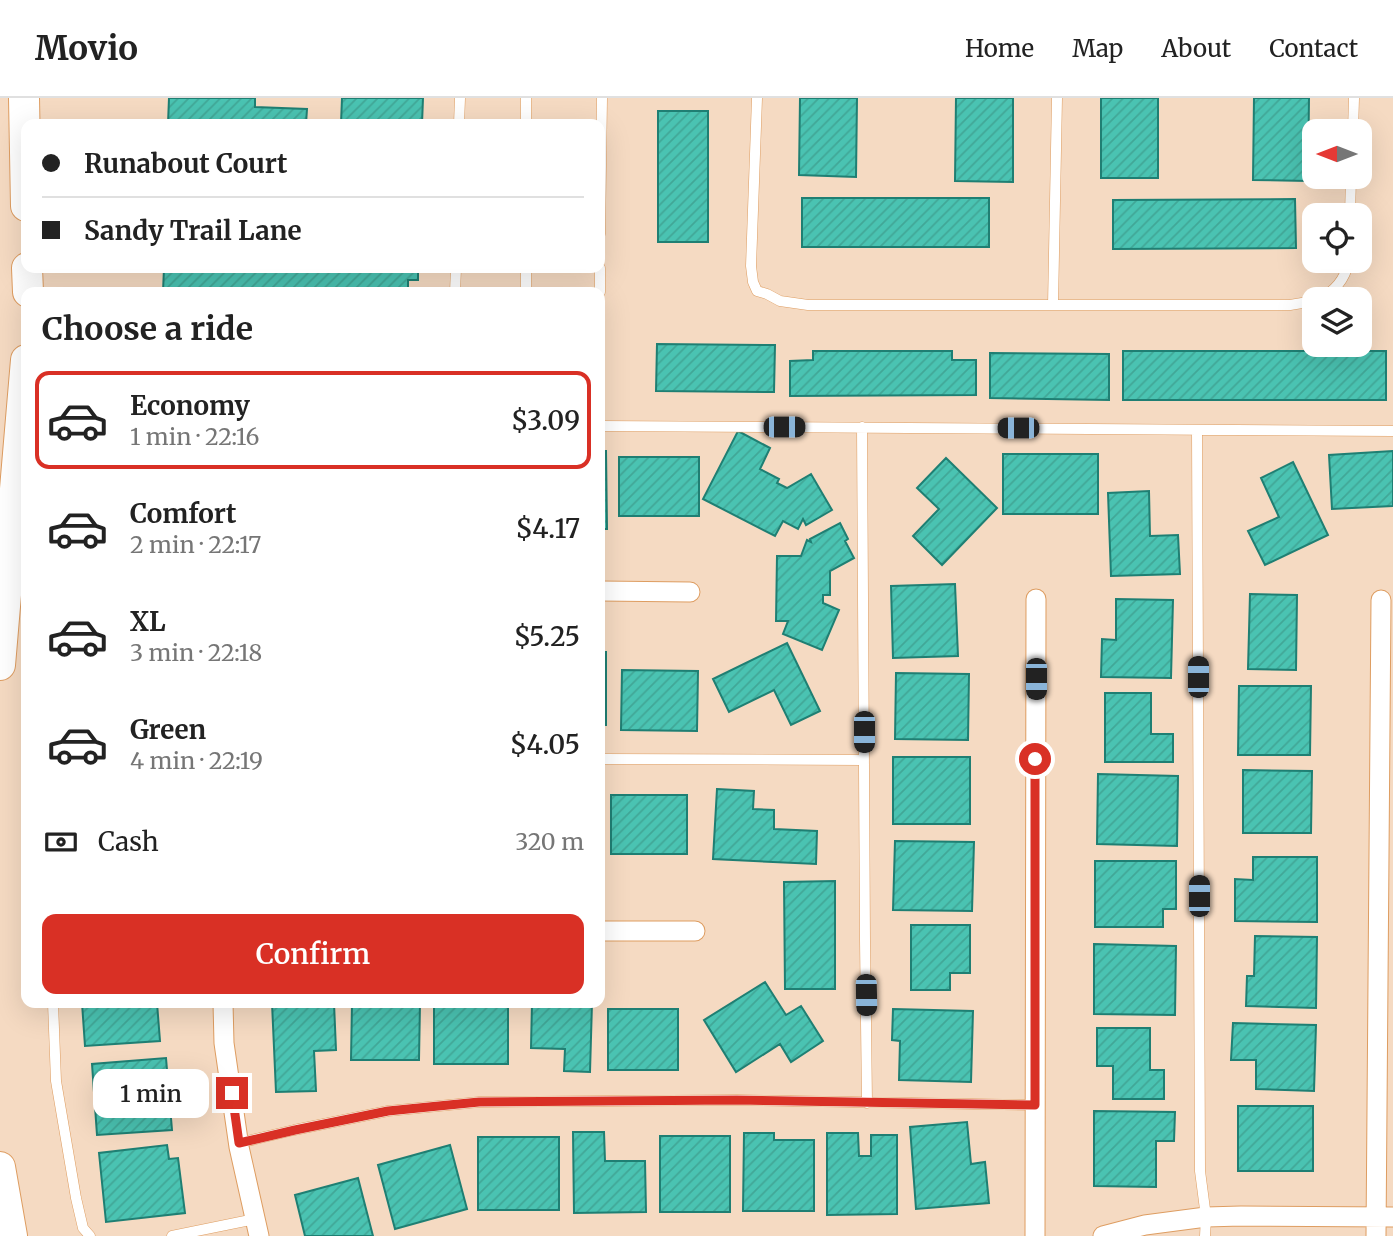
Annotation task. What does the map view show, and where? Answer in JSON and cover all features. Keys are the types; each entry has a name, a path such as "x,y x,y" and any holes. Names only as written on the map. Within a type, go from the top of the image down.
{"main road":[{"path":"24,98 24,119"},
{"path":"0,665 4,576 21,413"},
{"path":"0,1167 12,1236"}],"street":[{"path":"605,591 690,592"},
{"path":"1035,1236 1036,599"},
{"path":"1103,1236 1145,1225 1205,1227 1241,1216 1382,1223 1381,600"},
{"path":"605,930 695,932"},
{"path":"223,1008 224,1043 239,1143 257,1227"}],"lane":[{"path":"459,119 460,98"},
{"path":"526,98 526,119"},
{"path":"601,98 601,119"},
{"path":"757,98 751,266 757,291 780,301 808,305 1290,305 1302,303"},
{"path":"1053,305 1057,98"},
{"path":"1353,119 1354,98"},
{"path":"605,426 1393,431"},
{"path":"862,428 867,1103"},
{"path":"1198,429 1200,1171 1205,1227"},
{"path":"605,759 864,760"},
{"path":"53,1008 56,1081 76,1198 83,1228 90,1236"},
{"path":"239,1143 388,1111 479,1102 737,1100 1035,1105"},
{"path":"172,1236 257,1227"}],"building":[{"path":"169,98 255,98 255,107 307,109 306,119 168,119"},
{"path":"342,98 423,98 422,119 341,119"},
{"path":"800,98 857,98 856,177 799,175"},
{"path":"956,98 1013,98 1013,182 955,181"},
{"path":"1101,98 1158,98 1158,178 1101,178"},
{"path":"1254,98 1309,98 1309,119 1302,119 1302,181 1253,180"},
{"path":"658,111 708,111 708,242 658,242"},
{"path":"802,198 989,198 989,247 802,247"},
{"path":"1295,199 1296,248 1113,249 1113,200"},
{"path":"164,273 418,273 418,280 408,280 408,287 163,287"},
{"path":"657,344 775,345 774,392 656,391"},
{"path":"813,351 952,351 952,360 976,360 976,395 790,396 790,361 813,360"},
{"path":"1123,351 1302,351 1302,357 1372,357 1372,351 1386,351 1386,400 1123,400"},
{"path":"990,353 1109,354 1109,400 990,398"},
{"path":"738,431 770,448 760,469 779,479 777,483 787,488 811,474 832,510 806,525 803,519 798,529 783,521 775,536 703,499"},
{"path":"605,451 606,451 605,529"},
{"path":"1393,451 1393,506 1332,509 1329,455"},
{"path":"1003,454 1098,454 1098,514 1003,514"},
{"path":"619,457 699,457 699,516 619,516"},
{"path":"946,458 997,508 942,565 913,536 939,509 917,488"},
{"path":"1293,462 1328,535 1265,565 1248,531 1279,517 1261,478"},
{"path":"1149,491 1150,536 1178,535 1180,574 1111,576 1108,493"},
{"path":"840,523 854,558 830,571 830,595 823,595 823,603 839,610 822,650 783,634 788,621 776,621 777,556 801,556 807,540 811,542 810,539"},
{"path":"955,584 958,656 893,658 891,586"},
{"path":"1250,594 1297,595 1296,670 1248,669"},
{"path":"1116,599 1173,600 1171,678 1101,677 1102,639 1116,640"},
{"path":"787,643 820,711 791,725 774,690 729,712 713,679"},
{"path":"605,652 606,652 605,725"},
{"path":"622,670 698,671 697,731 621,730"},
{"path":"896,673 969,674 968,740 895,739"},
{"path":"1239,686 1311,686 1310,755 1238,755"},
{"path":"1105,693 1151,693 1151,734 1173,734 1173,762 1105,762"},
{"path":"893,757 970,757 970,824 893,824"},
{"path":"1243,770 1312,771 1311,833 1243,833"},
{"path":"1098,774 1178,776 1177,846 1097,844"},
{"path":"717,789 754,791 753,809 774,810 774,829 817,831 816,864 713,859"},
{"path":"611,795 687,795 687,854 611,854"},
{"path":"895,841 974,842 972,911 893,910"},
{"path":"1253,857 1317,857 1317,922 1235,921 1235,879 1253,880"},
{"path":"1095,861 1176,861 1176,909 1163,909 1163,927 1095,927"},
{"path":"835,881 835,989 785,989 784,882"},
{"path":"911,925 970,925 970,973 950,973 950,990 911,990"},
{"path":"1255,936 1317,937 1316,1008 1246,1006 1247,976 1254,976"},
{"path":"1094,944 1176,946 1175,1015 1094,1014"},
{"path":"765,982 786,1015 801,1006 823,1041 791,1062 780,1044 736,1072 704,1020"},
{"path":"82,1008 157,1008 160,1041 85,1046"},
{"path":"272,1008 334,1008 336,1050 314,1051 316,1091 276,1092"},
{"path":"352,1008 420,1008 419,1060 351,1060"},
{"path":"434,1008 508,1008 508,1064 434,1064"},
{"path":"532,1008 592,1008 590,1072 564,1071 565,1049 531,1048"},
{"path":"608,1009 678,1009 678,1070 608,1070"},
{"path":"893,1009 973,1011 971,1082 899,1080 900,1041 892,1040"},
{"path":"1233,1023 1316,1025 1314,1091 1256,1089 1256,1060 1231,1060"},
{"path":"1097,1028 1150,1028 1150,1070 1164,1070 1164,1099 1113,1099 1113,1066 1097,1066"},
{"path":"166,1058 172,1130 97,1135 92,1064"},
{"path":"1238,1106 1313,1106 1313,1171 1238,1171"},
{"path":"1094,1111 1175,1112 1174,1141 1156,1141 1156,1187 1094,1186"},
{"path":"967,1122 971,1164 985,1162 989,1203 916,1209 910,1127"},
{"path":"573,1132 604,1132 605,1161 645,1161 646,1212 574,1213"},
{"path":"744,1133 774,1133 774,1140 814,1140 814,1211 743,1211"},
{"path":"827,1133 858,1133 859,1156 871,1156 871,1135 897,1135 897,1214 827,1215"},
{"path":"660,1136 730,1136 730,1212 660,1212"},
{"path":"478,1137 559,1137 559,1210 478,1210"},
{"path":"167,1145 169,1159 178,1158 185,1213 106,1222 99,1153"},
{"path":"450,1145 467,1209 395,1229 378,1165"},
{"path":"358,1178 373,1236 305,1236 295,1195"}],"route":[{"path":"232,1093 239,1143 388,1111 479,1102 737,1100 1035,1105 1035,759"}]}
